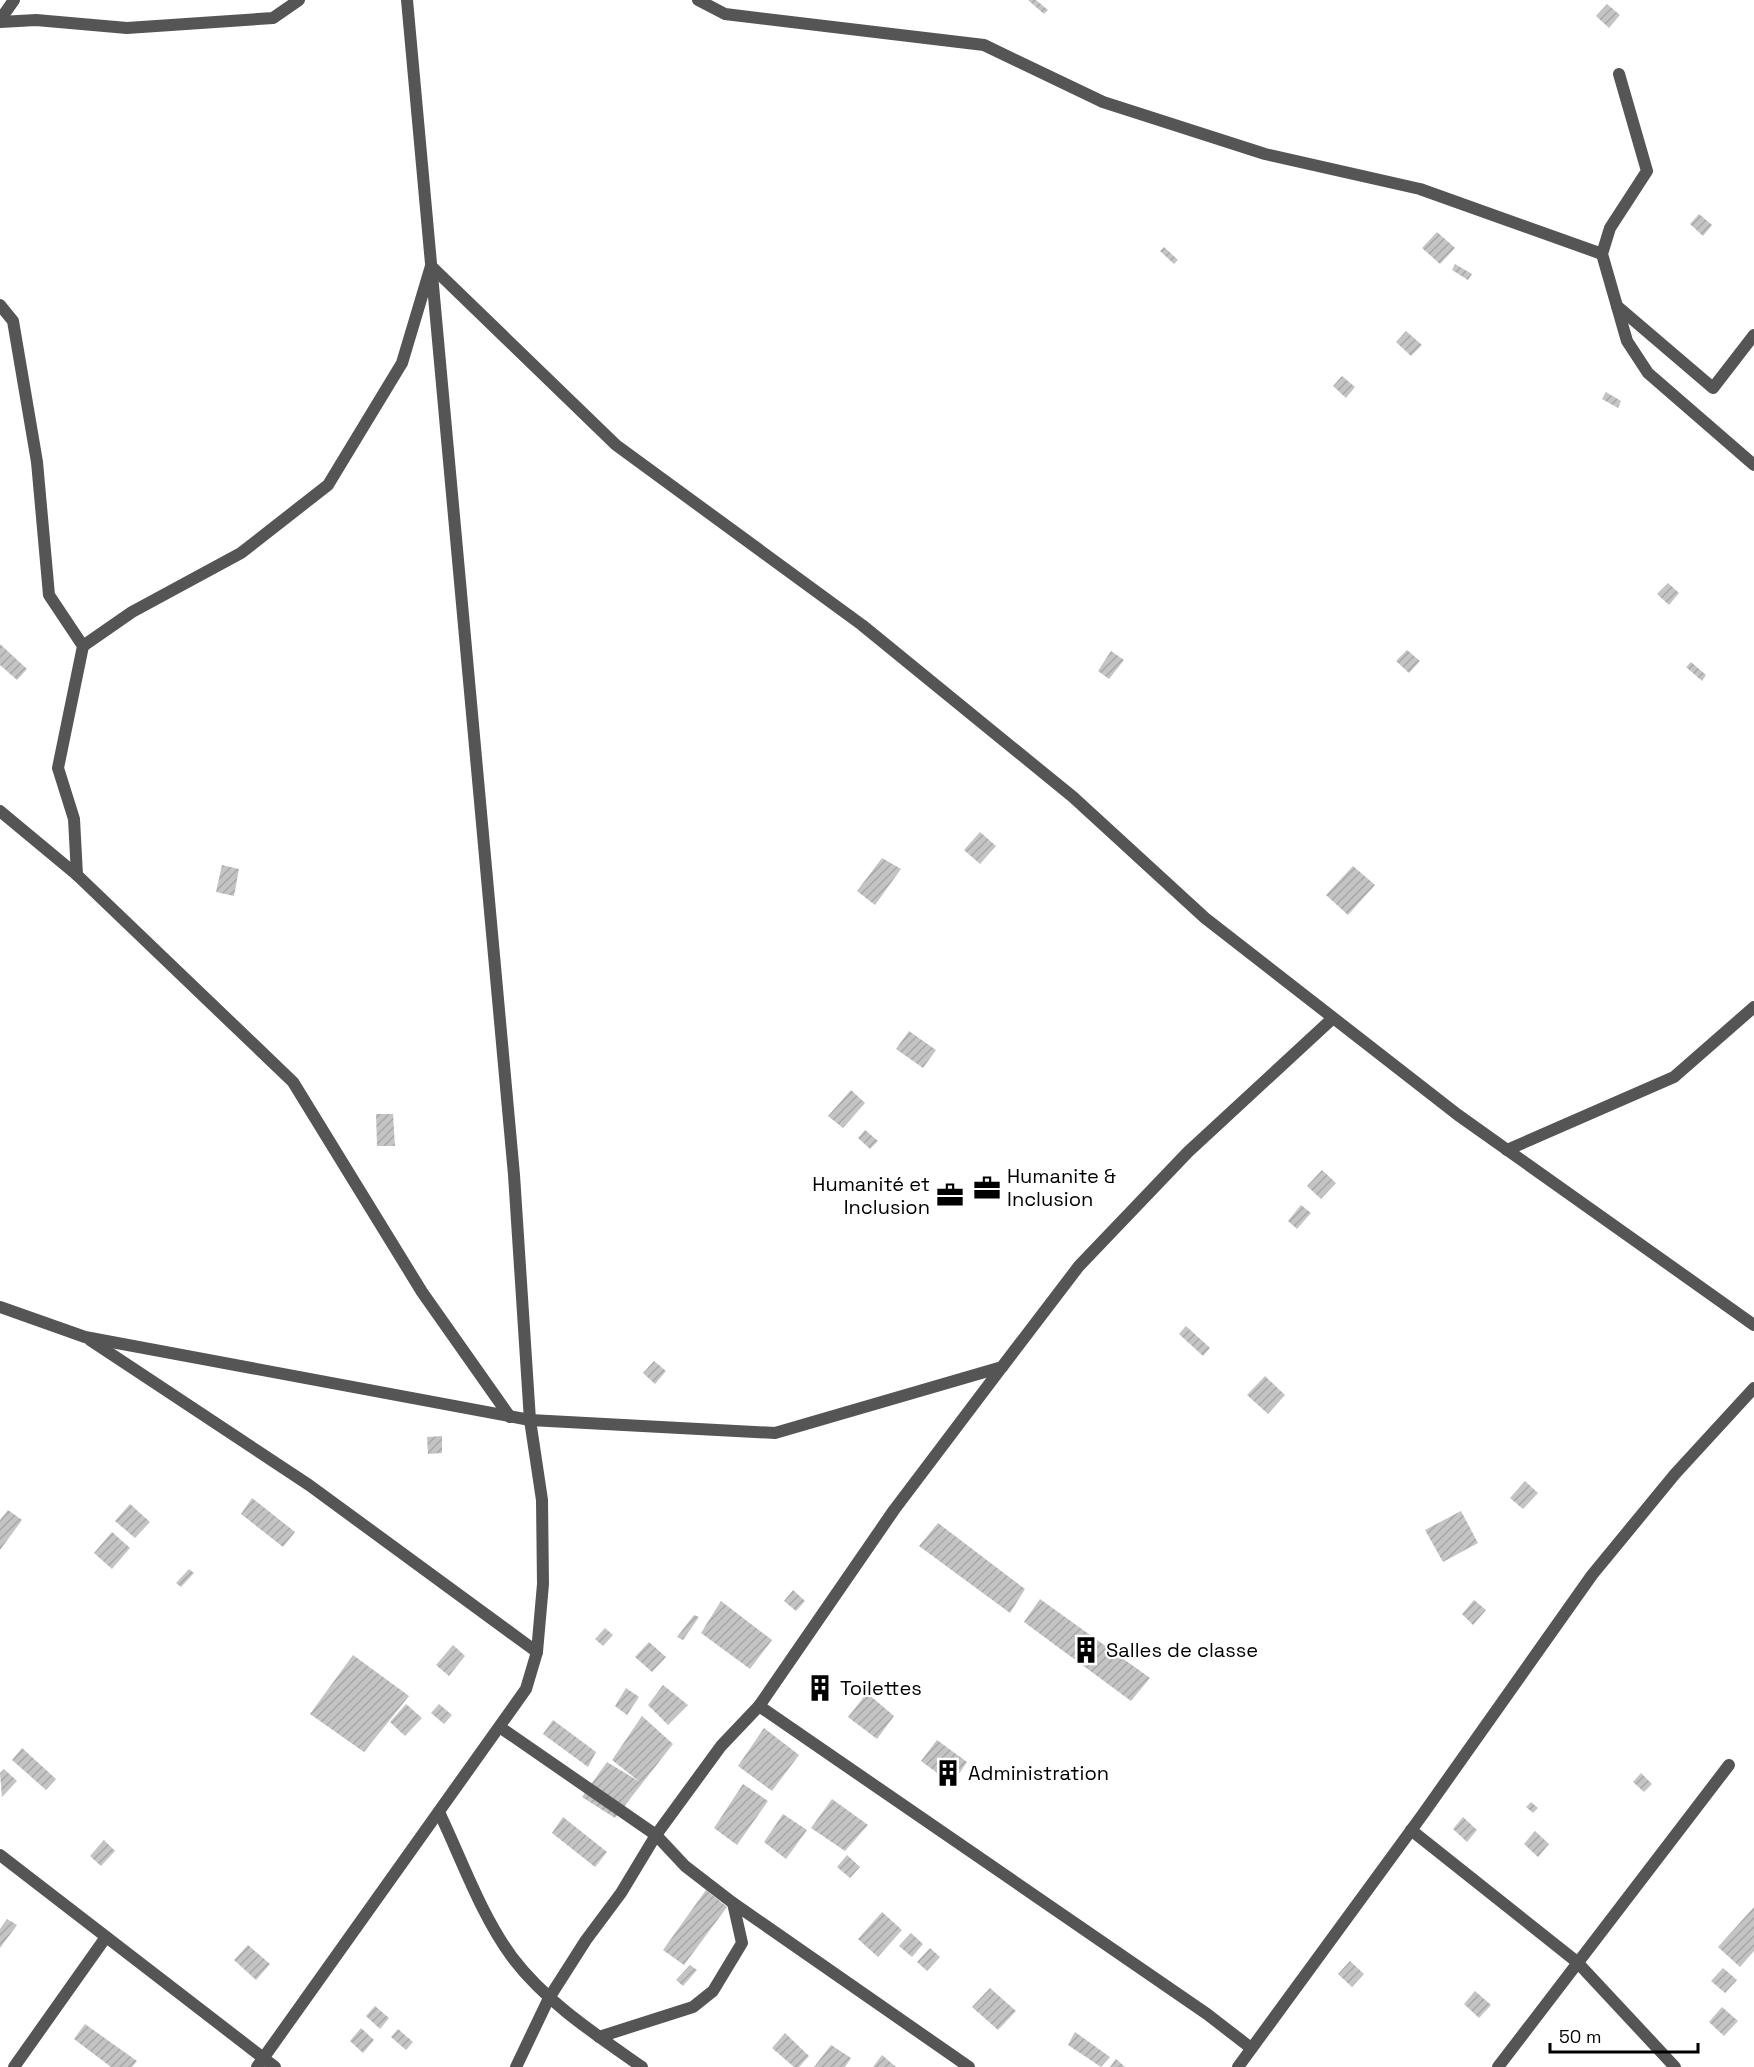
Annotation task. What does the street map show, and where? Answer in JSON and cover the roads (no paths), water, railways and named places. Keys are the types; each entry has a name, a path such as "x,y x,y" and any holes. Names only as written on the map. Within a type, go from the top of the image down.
{"street":[{"path":"0,21 14,0"},
{"path":"0,21 36,21 127,28 273,18 299,0"},
{"path":"260,2063 501,1728 526,1689 537,1652 543,1584 542,1500 530,1420 514,1175 407,0"},
{"path":"698,0 725,14 984,45 1103,102 1265,154 1420,189 1602,254"},
{"path":"1619,74 1647,171 1610,228 1602,254 1627,341 1648,373 1754,465"},
{"path":"77,875 74,819 58,768 83,646 132,612 241,554 328,485 402,363 431,266"},
{"path":"431,266 616,446 861,625 1073,797 1205,918 1458,1115 1754,1325"},
{"path":"0,305 13,321 37,462 49,595 83,646"},
{"path":"1617,306 1713,388 1754,335"},
{"path":"0,811 77,875 294,1082 422,1292 510,1417"},
{"path":"1507,1150 1674,1077 1754,1007"},
{"path":"516,2067 549,1998 586,1940 621,1893 656,1835 721,1746 759,1706 894,1510 1079,1266 1188,1152 1333,1018"},
{"path":"0,1307 85,1337 530,1420 775,1432 1002,1367"},
{"path":"85,1337 309,1485 537,1652"},
{"path":"1238,2067 1411,1830 1592,1575 1675,1474 1754,1388"},
{"path":"759,1706 1207,2014 1251,2048"},
{"path":"501,1728 656,1835 686,1866 733,1903 969,2067"},
{"path":"1498,2067 1729,1765"},
{"path":"439,1812 496,1932 513,1957 549,1998 642,2067"},
{"path":"1411,1830 1577,1962 1675,2067"},
{"path":"0,1855 106,1937 260,2063 275,2067"},
{"path":"599,2037 693,2007 713,1991 742,1943 733,1903"},
{"path":"14,2067 106,1937"}],"place":[{"name":"Humanite & Inclusion","path":"987,1188"},
{"name":"Humanité et Inclusion","path":"950,1195"},
{"name":"Salles de classe","path":"1086,1650"},
{"name":"Toilettes","path":"820,1688"},
{"name":"Administration","path":"948,1773"}]}
